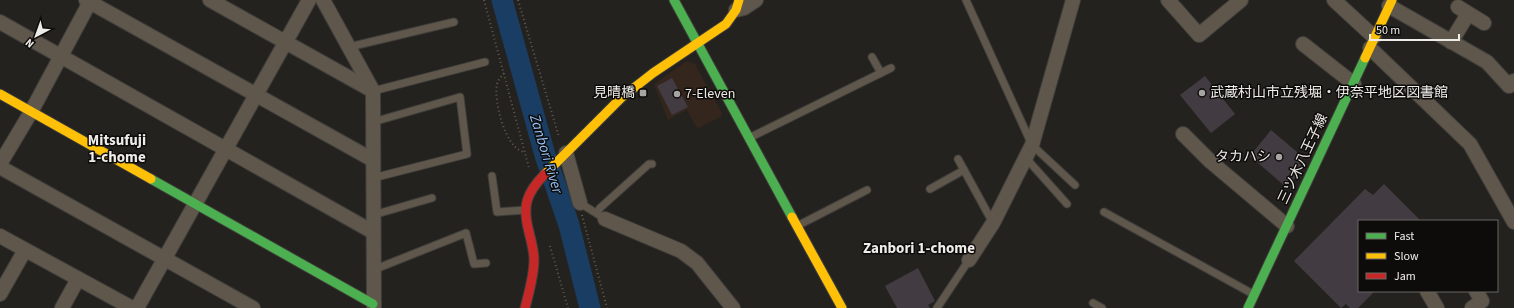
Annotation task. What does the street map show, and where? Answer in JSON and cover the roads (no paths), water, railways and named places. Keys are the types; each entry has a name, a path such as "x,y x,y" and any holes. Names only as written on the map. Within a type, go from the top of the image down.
{"street":[{"path":"210,0 373,91"},
{"path":"137,308 309,0"},
{"path":"323,0 373,91 374,306"},
{"path":"674,0 842,308"},
{"path":"525,308 533,273 534,259 526,210 528,199 536,182 564,150 621,98 653,73 726,24 738,5 744,8 756,0"},
{"path":"969,260 992,223 1032,145 1073,0"},
{"path":"1168,0 1199,35 1241,0"},
{"path":"1334,0 1372,43 1470,144 1510,205 1514,222"},
{"path":"253,308 0,165 31,112 89,1 373,160"},
{"path":"1391,3 1451,42 1486,62 1512,86"},
{"name":"三ツ木八王子線","path":"1248,308 1391,3"},
{"path":"1451,42 1463,10 1484,23"},
{"path":"0,22 373,232"},
{"path":"1303,44 1354,84"},
{"path":"0,94 374,306"},
{"path":"1182,134 1211,162 1287,226"},
{"path":"564,150 580,203"},
{"path":"601,216 681,251 690,257 697,263 731,307"},
{"path":"0,236 132,308"},
{"path":"0,294 25,250"},
{"path":"62,308 78,279"},
{"path":"1428,292 1437,308"},
{"path":"1472,308 1482,301 1477,292"}],"lane":[{"path":"966,0 1032,145 1075,185"},
{"path":"349,47 454,22"},
{"path":"872,57 881,73"},
{"path":"373,91 485,62"},
{"path":"749,138 891,68"},
{"path":"373,122 460,97 467,154 373,178"},
{"path":"1025,157 1067,204"},
{"path":"958,159 992,223"},
{"path":"601,216 600,208 649,164 652,164"},
{"path":"930,189 964,170"},
{"path":"492,176 497,212 526,210"},
{"path":"797,226 867,190"},
{"path":"373,215 432,198"},
{"path":"580,203 601,216"},
{"path":"1104,212 1254,295"},
{"path":"373,270 466,233 474,264 486,263"},
{"path":"937,308 969,260"},
{"path":"1093,303 1102,308"}],"waterway":[{"name":"Zanbori River","path":"502,0 545,155 569,225 590,308"}],"place":[{"name":"見晴橋","path":"643,93"},
{"name":"武蔵村山市立残堀・伊奈平地区図書館","path":"1202,93"},
{"name":"7-Eleven","path":"677,94"},
{"name":"タカハシ","path":"1279,157"}],"district":[{"name":"Mitsufuji 1-chome","path":"117,148"},
{"name":"Zanbori 1-chome","path":"919,248"}]}
